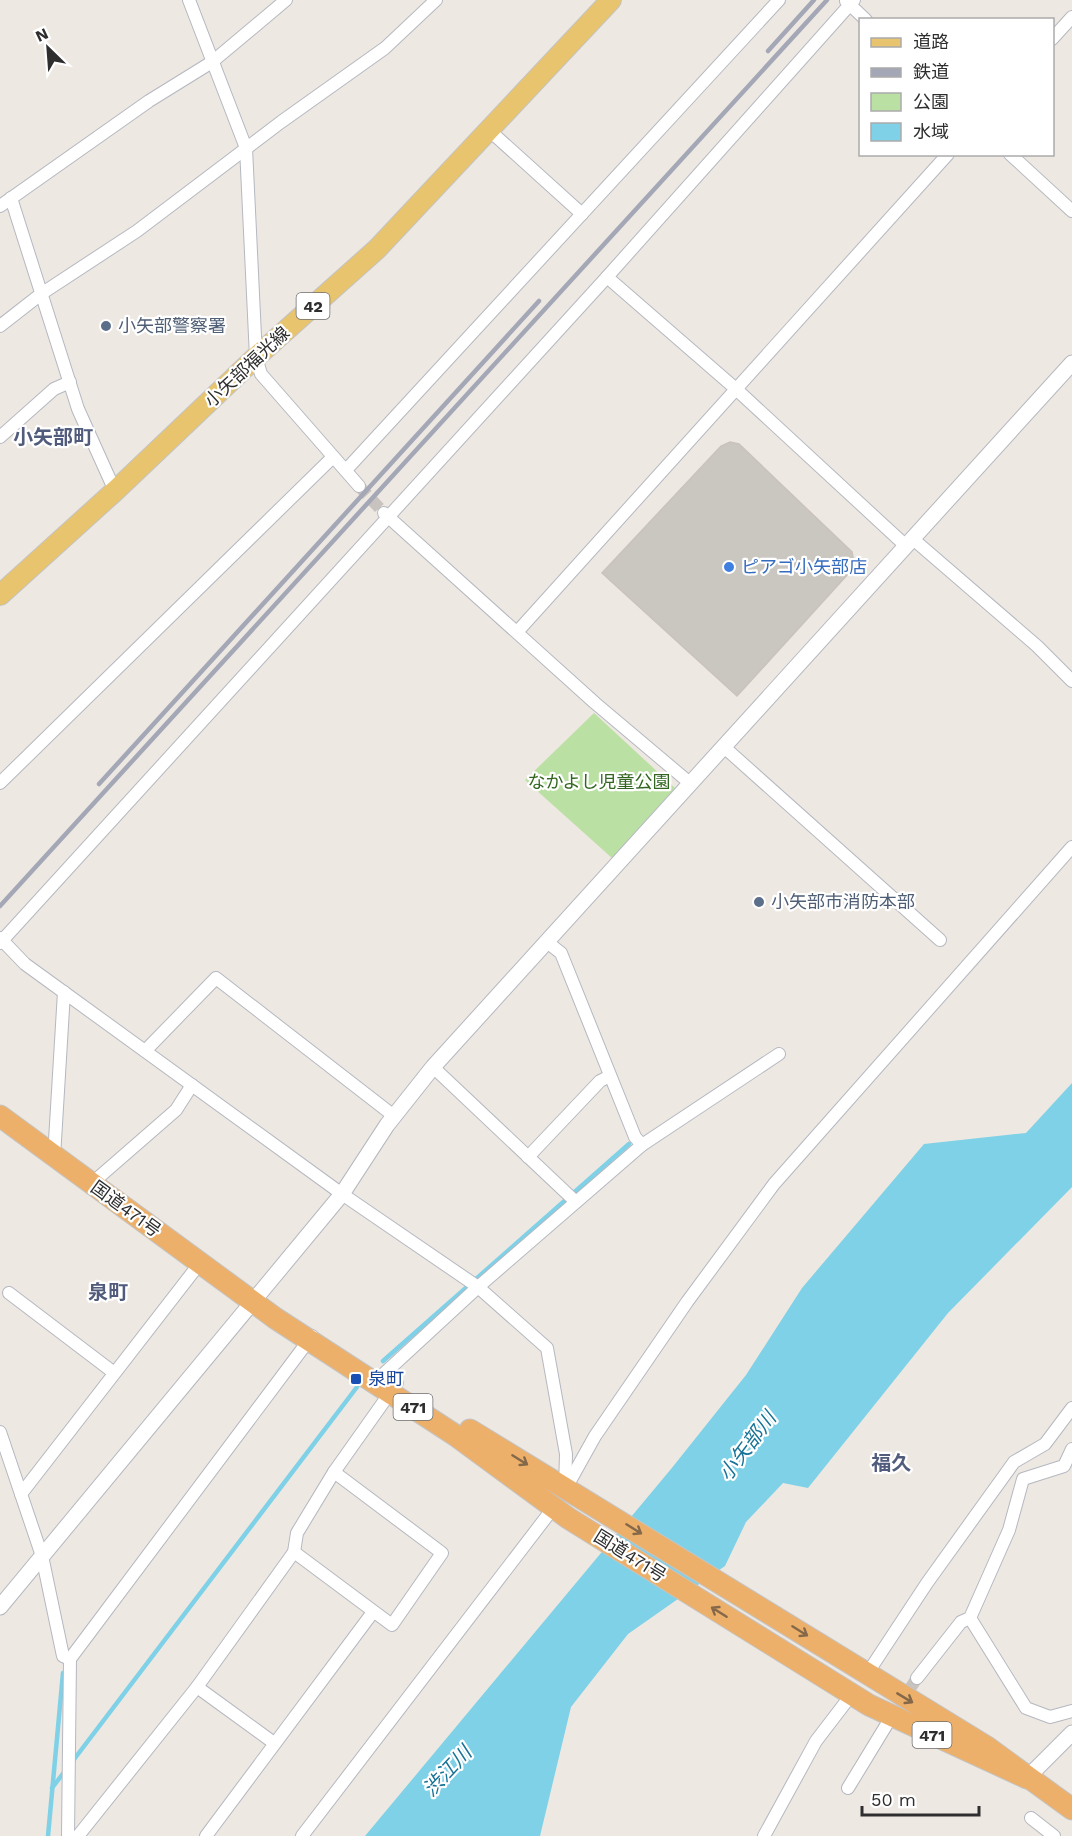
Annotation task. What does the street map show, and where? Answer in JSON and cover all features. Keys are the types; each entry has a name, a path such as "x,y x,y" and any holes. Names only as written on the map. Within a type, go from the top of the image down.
{"highway":[{"name":"国道471号","path":"0,1116 254,1301 281,1311 312,1336 386,1383 575,1493 987,1747 1072,1809"},
{"name":"国道471号","path":"386,1383 561,1512 846,1691 869,1705 1027,1778"}],"main road":[{"name":"小矢部福光線","path":"0,595 115,491 256,357 377,249 610,0"}],"street":[{"path":"189,0 246,148 256,357 261,374 358,486"},
{"path":"0,206 149,101 213,62 286,0"},
{"path":"0,326 41,294 137,231 246,148 385,48 436,0"},
{"path":"346,470 779,0"},
{"path":"575,1493 547,1348 478,1287 342,1194 25,964 1,941 387,515 607,277 850,2 864,18"},
{"path":"1054,38 1072,17"},
{"path":"489,130 582,214"},
{"path":"518,632 946,156"},
{"path":"1012,156 1072,211"},
{"path":"11,198 82,419 115,491"},
{"path":"607,277 909,543 1037,646 1072,681"},
{"path":"0,1607 342,1194 394,1116 433,1067 1072,363"},
{"path":"0,437 54,389 70,382"},
{"path":"0,782 333,457"},
{"path":"387,515 595,703 691,784"},
{"path":"724,747 940,940"},
{"path":"575,1493 595,1436 687,1302 774,1184 1072,847"},
{"path":"547,942 561,952 635,1137 642,1145"},
{"path":"145,1051 216,978 394,1116"},
{"path":"54,1157 64,992"},
{"path":"78,1836 197,1687 294,1552 297,1533 386,1383 478,1287 642,1145 778,1054"},
{"path":"433,1067 576,1202"},
{"path":"528,1157 600,1081 610,1077"},
{"path":"91,1184 176,1110 192,1085"},
{"path":"21,1494 113,1372 200,1263"},
{"path":"9,1293 113,1372"},
{"path":"68,1836 70,1659 312,1336"},
{"path":"862,1670 1014,1462 1045,1444 1072,1408"},
{"path":"1,1436 42,1556 63,1656 70,1659"},
{"path":"917,1678 961,1622 970,1618 1009,1530 1023,1479 1064,1466 1072,1449"},
{"path":"294,1552 392,1625 442,1553 334,1472"},
{"path":"302,1836 561,1512"},
{"path":"206,1836 373,1612"},
{"path":"970,1618 1026,1708 1050,1717 1072,1711"},
{"path":"197,1687 274,1743"},
{"path":"764,1836 846,1691"},
{"path":"848,1788 887,1724"},
{"path":"1027,1778 1072,1733"},
{"path":"1031,1818 1054,1836"}],"green space":[{"name":"なかよし児童公園","path":"594,713 675,788 612,858 525,780"}],"water":[{"path":"1072,1083 1072,1187 948,1313 808,1488 783,1483 746,1522 725,1566 628,1634 571,1707 540,1836 365,1836 671,1469 746,1375 802,1288 924,1144 1026,1133"}],"building":[{"name":"ピアゴ小矢部店","path":"730,442 739,444 852,552 854,562 848,574 737,696 602,573 721,446"}],"waterway":[{"path":"383,1361 629,1144"},
{"path":"72,1762 357,1387"},
{"path":"48,1836 63,1673"},
{"path":"52,1788 65,1771"}],"tunnel":[{"path":"359,486 384,513"},
{"path":"889,1721 917,1678"}],"railway":[{"path":"768,51 814,0"},
{"path":"0,906 827,0"},
{"path":"99,784 539,301"}],"place":[{"name":"小矢部警察署","path":"106,326"},
{"name":"ピアゴ小矢部店","path":"729,567"},
{"name":"小矢部市消防本部","path":"759,902"},
{"name":"泉町","path":"356,1379"}],"district":[{"name":"小矢部町","path":"53,437"},
{"name":"泉町","path":"108,1292"},
{"name":"福久","path":"891,1463"}],"water label":[{"name":"小矢部川","path":"747,1446"},
{"name":"渋江川","path":"447,1771"}]}
